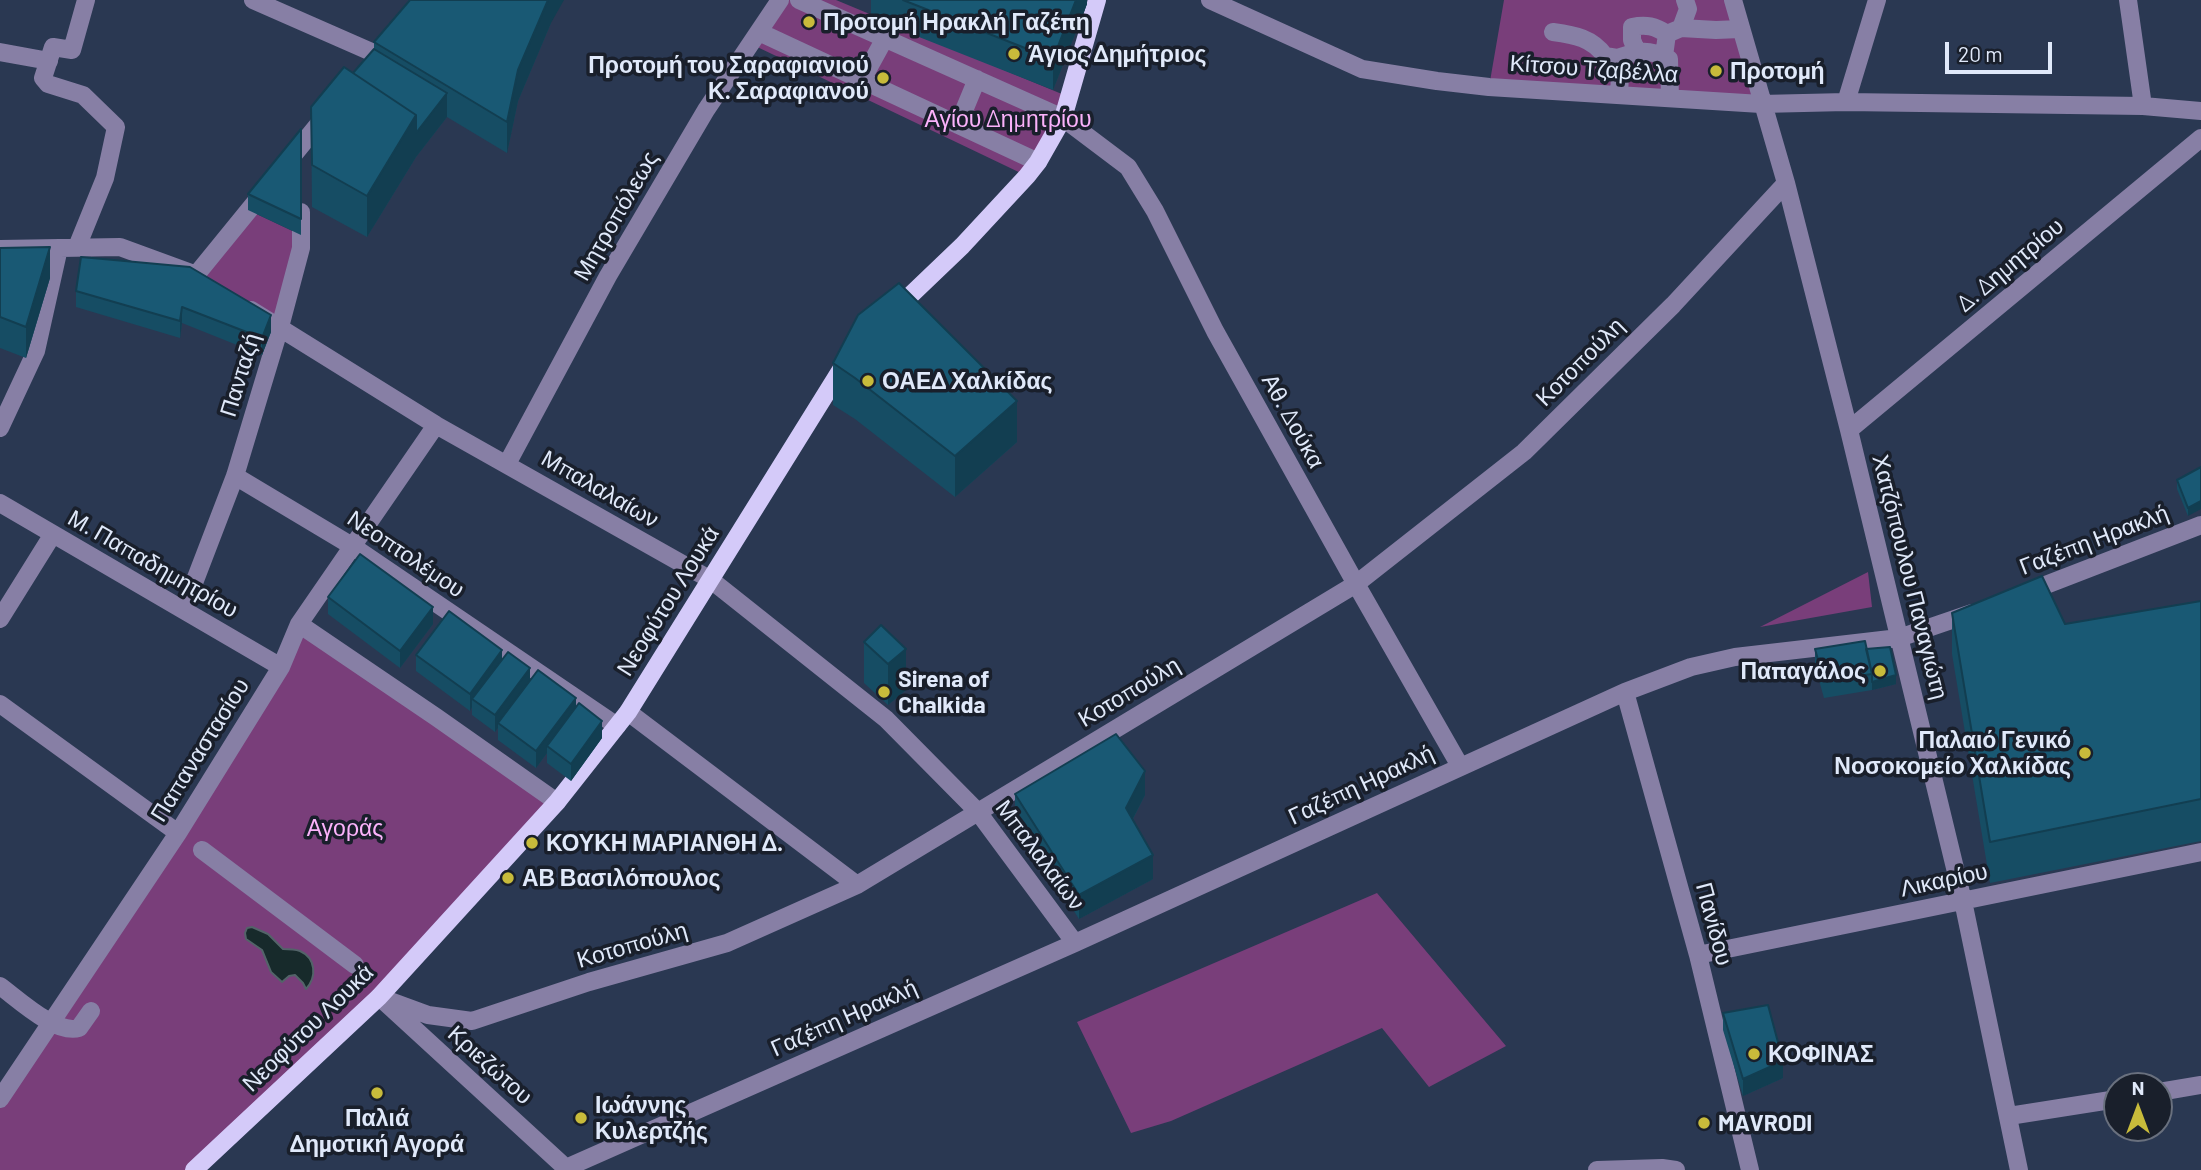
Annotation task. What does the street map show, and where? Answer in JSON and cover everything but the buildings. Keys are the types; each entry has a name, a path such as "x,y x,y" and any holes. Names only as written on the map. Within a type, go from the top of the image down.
{"main road":[{"path":"883,321 962,246 1038,162 1063,118 1097,0"},
{"name":"Νεοφύτου Λουκά","path":"194,1170 379,997 557,802 622,719 834,379 859,345"}],"street":[{"path":"0,428 36,351 68,247 105,178 116,127 83,95 48,83 43,78 53,47 72,50 86,0"},
{"path":"253,0 376,55"},
{"name":"Μητροπόλεως","path":"507,464 608,276 706,110 780,0"},
{"name":"Αθ. Δούκα","path":"799,0 1063,118 1128,167 1155,211 1215,331 1460,766"},
{"name":"Κίτσου Τζαβέλλα","path":"1210,0 1362,69 1437,81 1761,104 1846,102 2143,106 2201,111"},
{"path":"1664,56 1674,31 1688,9 1685,0"},
{"name":"Χατζόπουλου Παναγιώτη","path":"1733,0 1786,183 1849,430 1963,901 2019,1170"},
{"path":"1846,102 1877,0"},
{"path":"2128,0 2143,106"},
{"path":"1637,52 1632,40 1632,27 1655,26 1674,31 1740,29"},
{"path":"759,32 1038,162"},
{"path":"1553,32 1578,36 1597,45 1605,56 1617,58 1637,52 1654,51 1664,56 1669,59 1670,98"},
{"path":"862,80 885,38"},
{"path":"0,52 49,61"},
{"path":"1617,58 1619,95"},
{"path":"958,125 977,79"},
{"path":"0,249 120,247 201,279 334,105"},
{"name":"Δ. Δημητρίου","path":"1849,430 2201,138"},
{"path":"301,146 301,172"},
{"name":"Κοτοπούλη","path":"379,997 428,1015 472,1021 589,982 727,943 858,885 1356,584 1524,452 1673,305 1786,183"},
{"name":"Πανταζή","path":"184,610 235,476 280,327 301,248 301,197"},
{"name":"Μπαλαλαίων","path":"239,302 436,425 710,580 886,719 978,812 1075,943"},
{"name":"Παπαναστασίου","path":"0,1099 178,833 281,667 299,624 436,425"},
{"name":"Νεοπτολέμου","path":"235,476 352,546 622,719 858,885"},
{"name":"Μ. Παπαδημητρίου","path":"0,503 281,667"},
{"name":"Γαζέπη Ηρακλή","path":"567,1169 1075,943 1625,692 1690,667 1735,657 1899,638 1942,625 2201,525"},
{"path":"0,619 53,534"},
{"path":"299,624 557,802"},
{"name":"Πανίδου","path":"1625,692 1698,955 1750,1170"},
{"path":"0,704 178,833"},
{"path":"202,850 355,965"},
{"name":"Λικαρίου","path":"1698,955 2201,852"},
{"path":"0,986 51,1023 66,1030 82,1025 91,1011"},
{"name":"Κριεζώτου","path":"379,997 567,1169"},
{"path":"2173,1090 2201,1085"},
{"path":"2009,1116 2103,1101"},
{"path":"1597,1170 1676,1170"}],"green space":[{"name":"Αγίου Δημητρίου","path":"780,0 836,0 1069,97 1027,176 751,44"},
{"path":"1504,0 1733,0 1761,104 1489,87"},
{"path":"248,210 301,235 280,327 196,275"},
{"path":"1868,572 1872,607 1760,627"},
{"name":"Αγοράς","path":"299,624 557,802 379,997 194,1170 0,1170 0,1097 178,833"},
{"path":"1377,893 1506,1046 1429,1087 1382,1028 1171,1121 1131,1133 1077,1022"}],"shaded area":[{"path":"252,927 268,934 283,949 300,951 309,958 313,974 306,989 295,975 282,982 271,972 262,950 246,939 247,928"}],"place":[{"name":"Προτομή Ηρακλή Γαζέπη","path":"809,22"},
{"name":"Άγιος Δημήτριος","path":"1014,54"},
{"name":"Προτομή","path":"1716,71"},
{"name":"Προτομή του Σαραφιανιού Κ. Σαραφιανού","path":"883,78"},
{"name":"ΟΑΕΔ Χαλκίδας","path":"868,381"},
{"name":"Παπαγάλος","path":"1880,671"},
{"name":"Sirena of Chalkida","path":"884,692"},
{"name":"Παλαιό Γενικό Νοσοκομείο Χαλκίδας","path":"2085,753"},
{"name":"ΚΟΥΚΗ ΜΑΡΙΑΝΘΗ Δ.","path":"532,843"},
{"name":"ΑΒ Βασιλόπουλος","path":"508,878"},
{"name":"ΚΟΦΙΝΑΣ","path":"1754,1054"},
{"name":"Παλιά Δημοτική Αγορά","path":"377,1093"},
{"name":"Ιωάννης Κυλερτζής","path":"581,1118"},
{"name":"MAVRODI","path":"1704,1123"}]}
